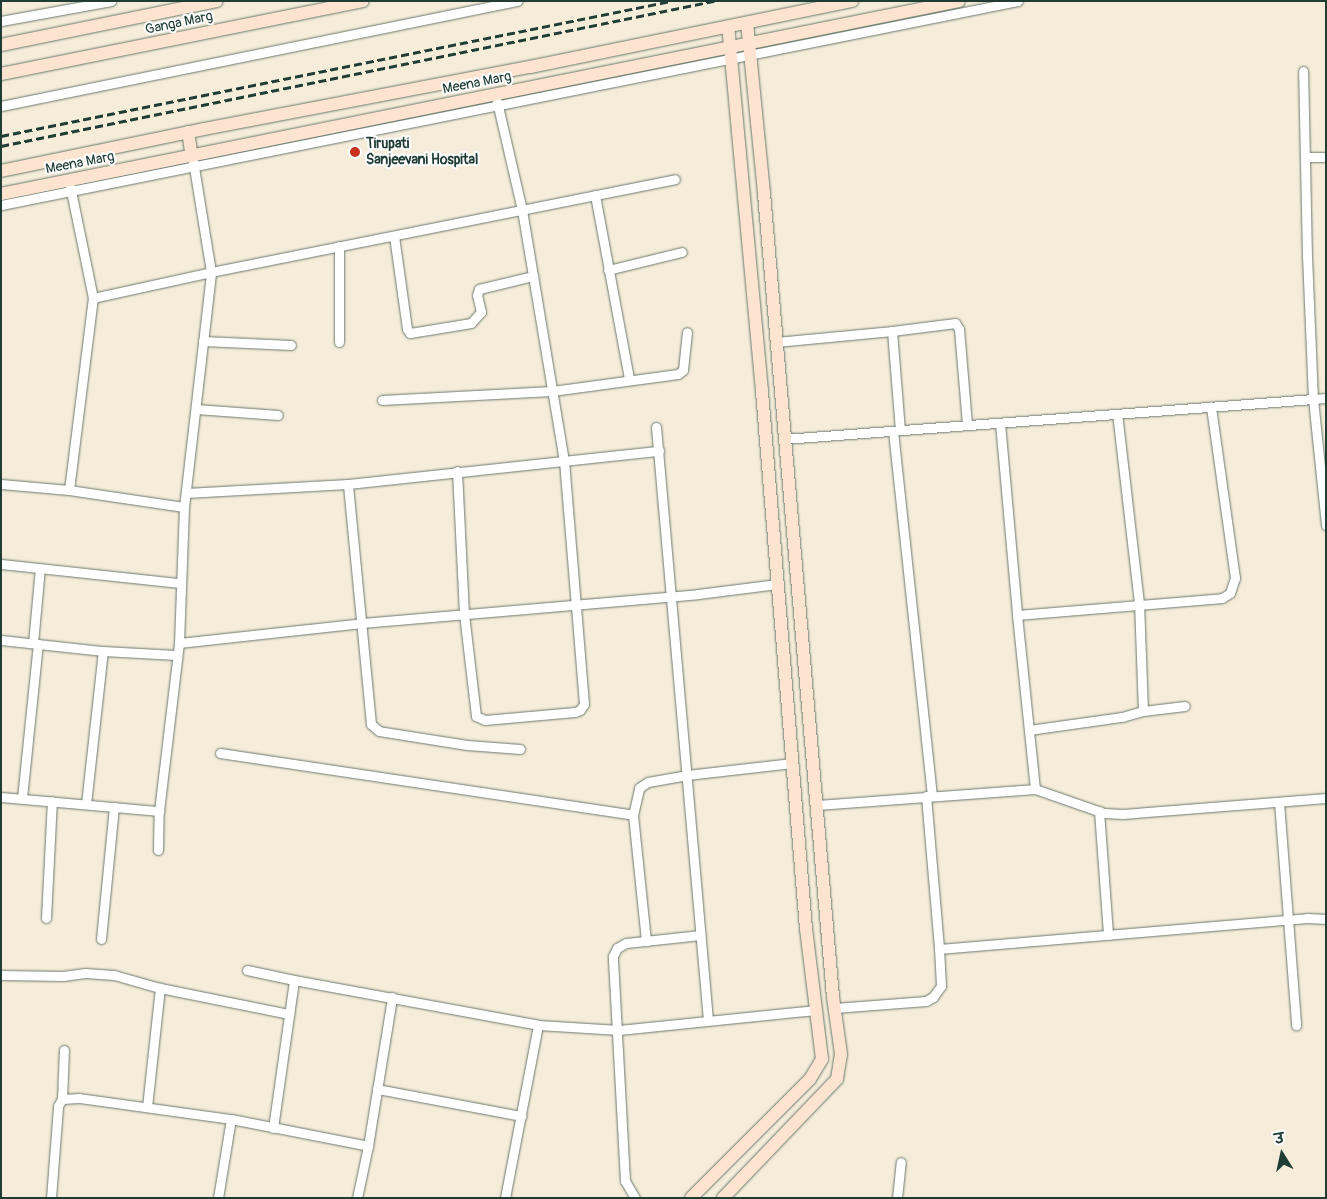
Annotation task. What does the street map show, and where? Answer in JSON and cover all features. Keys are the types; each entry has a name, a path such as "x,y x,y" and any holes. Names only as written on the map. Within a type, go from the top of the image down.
{"street":[{"path":"1,21 111,1"},
{"name":"Ganga Marg","path":"1,45 161,7 217,1"},
{"name":"Ganga Marg","path":"1,74 363,1"},
{"path":"1,106 517,1"},
{"name":"Meena Marg","path":"1,171 188,132 491,74 852,1"},
{"name":"Meena Marg","path":"1,194 70,186 732,53 959,1"},
{"path":"751,49 1018,1"},
{"path":"722,1198 836,1079 842,1054 835,1008 751,49 747,23"},
{"path":"691,1198 810,1078 822,1059 806,929 762,392 743,205 732,53 728,27"},
{"path":"1303,71 1313,399 1326,525"},
{"path":"457,471 464,614 476,716 485,720 575,712 583,707 584,704 564,461 522,210 491,74"},
{"path":"158,850 159,811 176,655 179,643 184,507 211,272 188,132"},
{"path":"1305,158 1326,157"},
{"path":"63,158 94,298 70,490"},
{"path":"94,298 211,272 675,179"},
{"path":"1,205 70,186"},
{"path":"595,195 629,379"},
{"path":"394,236 407,329 410,333 471,323 481,312 477,295 479,289 533,276"},
{"path":"339,246 339,342"},
{"path":"608,270 682,252"},
{"path":"776,342 956,323 959,329 967,426"},
{"path":"247,970 538,1025 619,1030 835,1008 926,1001 934,997 941,986 939,949 929,796 897,431 892,331"},
{"path":"382,400 552,392 629,379 678,374 683,370 687,332"},
{"path":"203,341 291,345"},
{"path":"784,439 1326,398"},
{"path":"1017,614 1222,598 1230,593 1235,578 1211,407"},
{"path":"196,409 278,415"},
{"path":"1118,414 1139,603 1143,712"},
{"path":"1000,423 1035,789"},
{"path":"656,427 708,1020"},
{"path":"186,492 348,484 659,451"},
{"path":"1,484 70,490 184,507"},
{"path":"348,484 371,724 379,730 389,732 467,745 520,749"},
{"path":"1,564 180,583"},
{"path":"22,798 40,568"},
{"path":"179,643 362,623 672,596 777,584"},
{"path":"1,640 103,651 176,655"},
{"path":"86,804 103,651"},
{"path":"1029,730 1185,706"},
{"path":"220,753 633,815"},
{"path":"646,941 633,815 639,788 644,784 687,775 792,763"},
{"path":"817,805 1035,789 1099,811 1123,814 1326,798"},
{"path":"1,798 22,798 159,811"},
{"path":"46,918 52,801"},
{"path":"1279,802 1296,1025"},
{"path":"100,939 114,807"},
{"path":"1099,811 1108,935"},
{"path":"939,949 1288,920 1326,919"},
{"path":"635,1198 625,1181 619,1030 613,956 617,948 626,943 700,935"},
{"path":"1,975 63,976 85,973 114,974 160,988 289,1014"},
{"path":"272,1128 294,980"},
{"path":"148,1107 160,988"},
{"path":"357,1198 368,1146 392,997"},
{"path":"504,1198 538,1025"},
{"path":"51,1198 58,1106 62,1099 64,1050"},
{"path":"377,1090 521,1116"},
{"path":"62,1099 79,1098 231,1119 368,1146"},
{"path":"218,1198 231,1119"},
{"path":"897,1198 901,1162"}],"railway":[{"path":"1,136 671,1"},
{"path":"1,146 714,1"}],"place":[{"name":"Tirupati Sanjeevani Hospital","path":"355,152"}]}
